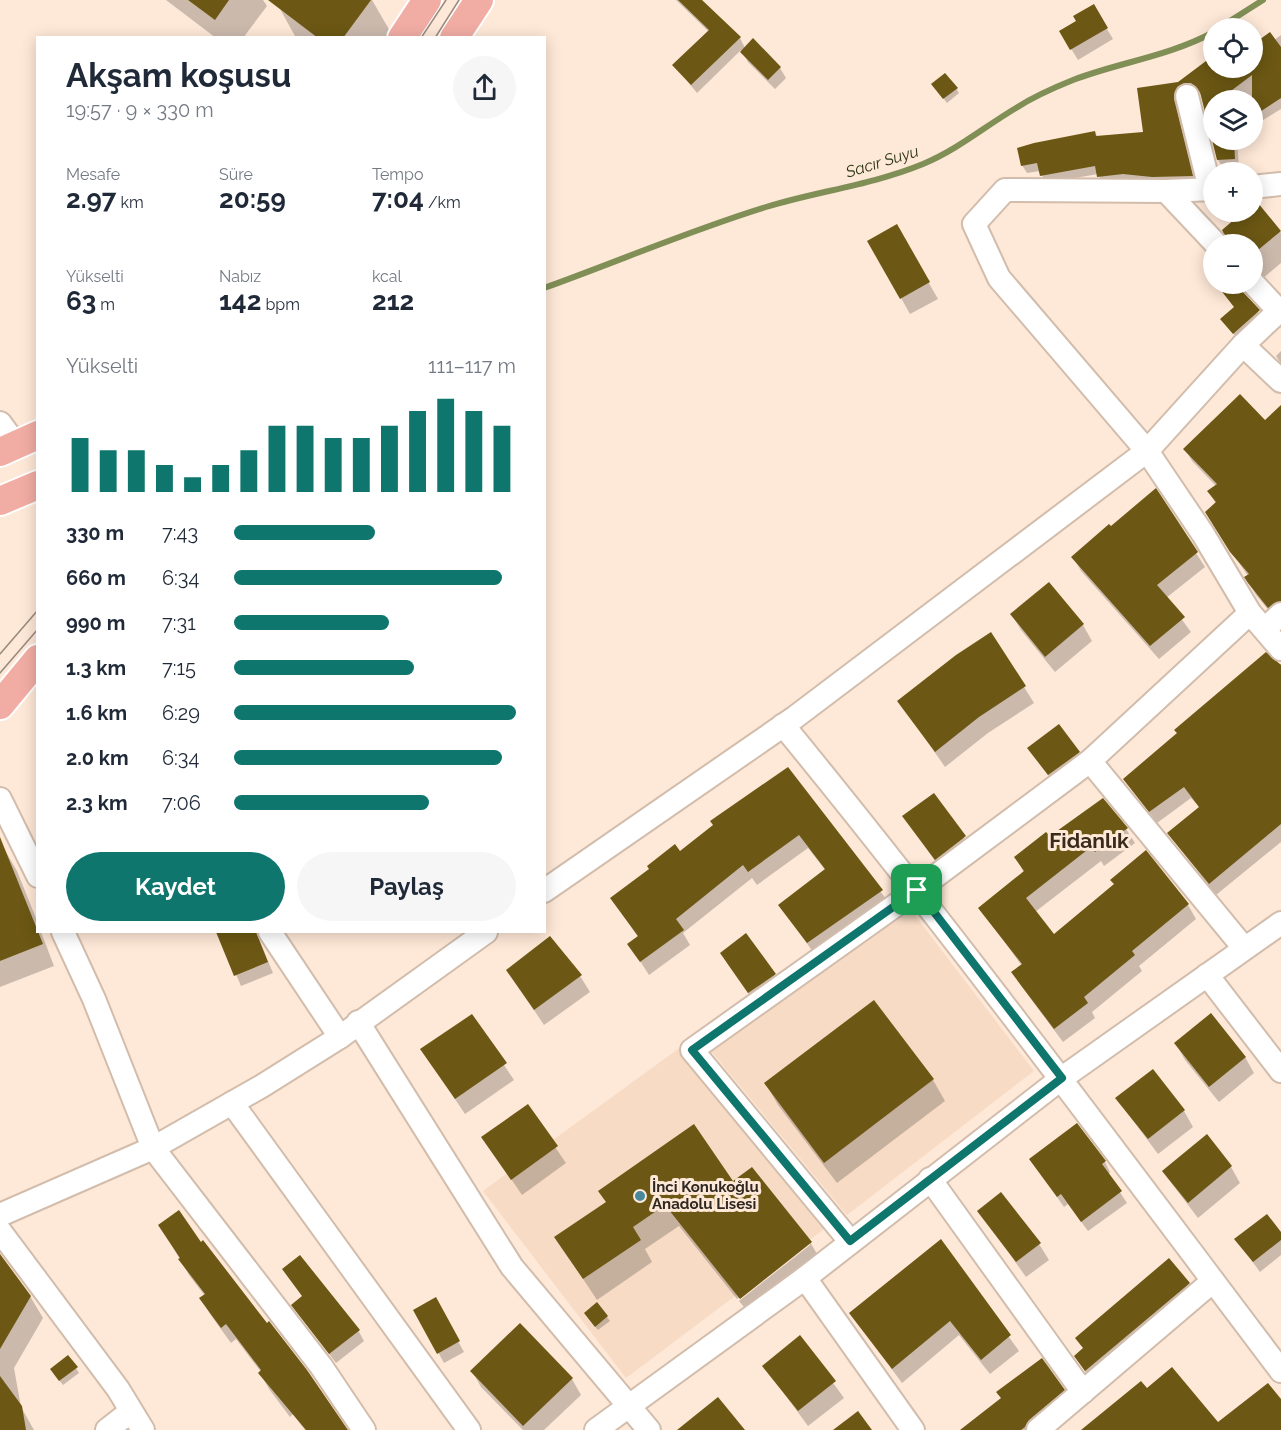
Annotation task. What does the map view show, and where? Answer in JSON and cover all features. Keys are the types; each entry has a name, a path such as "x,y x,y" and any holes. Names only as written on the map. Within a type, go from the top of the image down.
{"main road":[{"path":"403,36 427,0"},
{"path":"455,36 479,0"},
{"path":"0,501 36,486"},
{"path":"0,705 36,661"}],"street":[{"path":"1187,96 1205,162"},
{"path":"1263,186 1281,184"},
{"path":"1203,190 1166,192 1005,190 974,224 999,278 1147,451 1203,534 1265,618 1281,649"},
{"path":"1166,192 1206,234"},
{"path":"546,890 783,725 1147,451 1243,345 1280,310 1263,293"},
{"path":"1243,345 1281,381"},
{"path":"850,1241 692,1050 917,890 1090,761 1265,618"},
{"path":"783,725 917,890 1062,1078 1281,1371"},
{"path":"1090,761 1244,948"},
{"path":"0,800 36,872"},
{"path":"596,1430 805,1278 1062,1078 1281,922"},
{"path":"63,933 94,999 153,1148 321,1366 364,1430"},
{"path":"271,933 340,1037"},
{"path":"0,1215 153,1148 232,1103 340,1037 485,933"},
{"path":"1207,975 1278,1060"},
{"path":"358,1022 512,1267 649,1430"},
{"path":"232,1103 470,1430"},
{"path":"930,1179 1083,1392"},
{"path":"0,1231 118,1389 137,1421 107,1430"},
{"path":"805,1278 913,1430"},
{"path":"1038,1430 1213,1281"}],"shaded area":[{"path":"907,905 1034,1071 847,1215 710,1050"},
{"path":"678,1049 824,1229 626,1378 483,1191"}],"building":[{"path":"188,0 229,0 215,20"},
{"path":"268,0 371,0 344,36 315,36"},
{"path":"678,0 702,0 741,37 691,85 672,65 709,30"},
{"path":"1094,4 1108,28 1070,50 1059,31 1076,21 1073,16"},
{"path":"1270,32 1281,47 1281,98 1263,110 1263,90 1252,90 1252,78 1263,78 1263,37"},
{"path":"753,38 781,67 768,80 740,52"},
{"path":"1203,63 1203,78 1248,78 1232,90 1203,90 1203,104 1200,92 1191,83 1184,83 1177,87 1174,99 1193,176 1152,177 1123,174 1097,177 1095,166 1040,176 1037,163 1021,166 1017,148 1034,143 1095,131 1096,136 1143,132 1137,88 1178,82"},
{"path":"945,73 958,88 943,99 931,84"},
{"path":"1214,150 1235,150 1235,159 1217,160"},
{"path":"1263,209 1281,231 1263,246 1263,234 1224,234 1222,230 1231,222 1263,222"},
{"path":"897,224 930,282 900,299 867,241"},
{"path":"1224,294 1245,294 1260,310 1233,334 1220,319 1234,307"},
{"path":"1240,394 1265,420 1281,405 1281,601 1268,608 1244,577 1249,574 1230,552 1205,512 1216,502 1207,491 1217,484 1183,449"},
{"path":"1156,488 1198,552 1157,585 1185,617 1150,646 1071,557"},
{"path":"1049,582 1084,624 1045,657 1010,614"},
{"path":"991,632 1026,686 979,717 935,752 897,701 956,655"},
{"path":"1266,652 1281,665 1281,824 1209,884 1167,833 1199,807 1184,787 1149,812 1123,779 1177,733 1174,730"},
{"path":"1059,724 1080,752 1048,775 1027,748"},
{"path":"788,767 883,890 807,943 778,905 825,869 799,835 748,872 743,865 676,919 684,930 640,962 627,944 638,936 610,898 649,869 647,866 675,844 680,851 713,825 710,821"},
{"path":"934,793 966,836 935,860 902,816"},
{"path":"1103,798 1128,828 1095,852 1091,847 1026,898 1054,934 1114,884 1110,880 1146,850 1189,904 1132,951 1135,955 1084,997 1088,1003 1054,1029 1011,972 1022,964 978,908 1024,871 1014,857 1046,832 1050,836"},
{"path":"0,837 36,927 36,933 39,933 43,944 0,961"},
{"path":"216,933 256,933 268,962 234,976"},
{"path":"746,933 776,974 748,993 720,953"},
{"path":"550,936 582,975 534,1010 506,970"},
{"path":"874,1000 934,1079 824,1163 764,1083"},
{"path":"1211,1013 1246,1057 1209,1087 1174,1043"},
{"path":"472,1014 507,1063 455,1099 420,1049"},
{"path":"1153,1069 1185,1110 1148,1139 1115,1098"},
{"path":"528,1104 558,1146 511,1180 481,1137"},
{"path":"1077,1123 1106,1161 1102,1164 1122,1191 1081,1222 1061,1194 1057,1197 1029,1159"},
{"path":"694,1124 733,1181 752,1167 812,1242 740,1299 665,1205 633,1227 641,1240 583,1279 554,1237 606,1202 598,1191"},
{"path":"1207,1134 1232,1166 1188,1203 1162,1171"},
{"path":"1001,1192 1041,1243 1016,1262 977,1211"},
{"path":"179,1210 201,1242 203,1240 267,1323 269,1321 307,1370 348,1430 306,1430 258,1373 261,1370 226,1324 221,1328 199,1298 205,1294 178,1259 180,1258 158,1225"},
{"path":"1267,1214 1281,1232 1281,1240 1253,1262 1234,1239"},
{"path":"941,1239 1011,1335 981,1360 950,1321 892,1369 849,1313"},
{"path":"0,1254 31,1296 0,1349"},
{"path":"300,1255 360,1330 329,1354 291,1305 302,1296 282,1269"},
{"path":"1169,1258 1190,1283 1085,1371 1074,1356 1083,1348 1075,1338"},
{"path":"436,1297 460,1341 437,1354 413,1310"},
{"path":"597,1302 608,1316 595,1327 584,1313"},
{"path":"520,1323 573,1378 523,1426 470,1371"},
{"path":"800,1335 836,1381 798,1411 762,1366"},
{"path":"68,1355 78,1367 59,1381 50,1369"},
{"path":"1042,1358 1065,1390 1029,1420 1025,1427 1021,1430 960,1430 1001,1398 996,1392"},
{"path":"1172,1367 1218,1422 1268,1383 1281,1399 1281,1430 1081,1430 1141,1381 1147,1388"},
{"path":"0,1376 22,1406 26,1430 0,1430"},
{"path":"718,1397 745,1430 677,1430"},
{"path":"858,1411 872,1430 833,1430"}],"waterway":[{"name":"Sacır Suyu","path":"1235,18 1263,0"},
{"name":"Sacır Suyu","path":"546,287 738,216 786,201 865,183 923,164 1051,89 1091,74 1179,48 1203,38"}],"tram line":[{"path":"422,36 446,0"},
{"path":"436,36 459,0"},
{"path":"0,654 36,612"},
{"path":"0,673 36,631"}],"place":[{"name":"İnci Konukoğlu Anadolu Lisesi","path":"640,1196"}],"district":[{"name":"Fidanlık","path":"1089,841"}],"route":[{"path":"917,890 1062,1078 850,1241 692,1050 917,890"}]}
